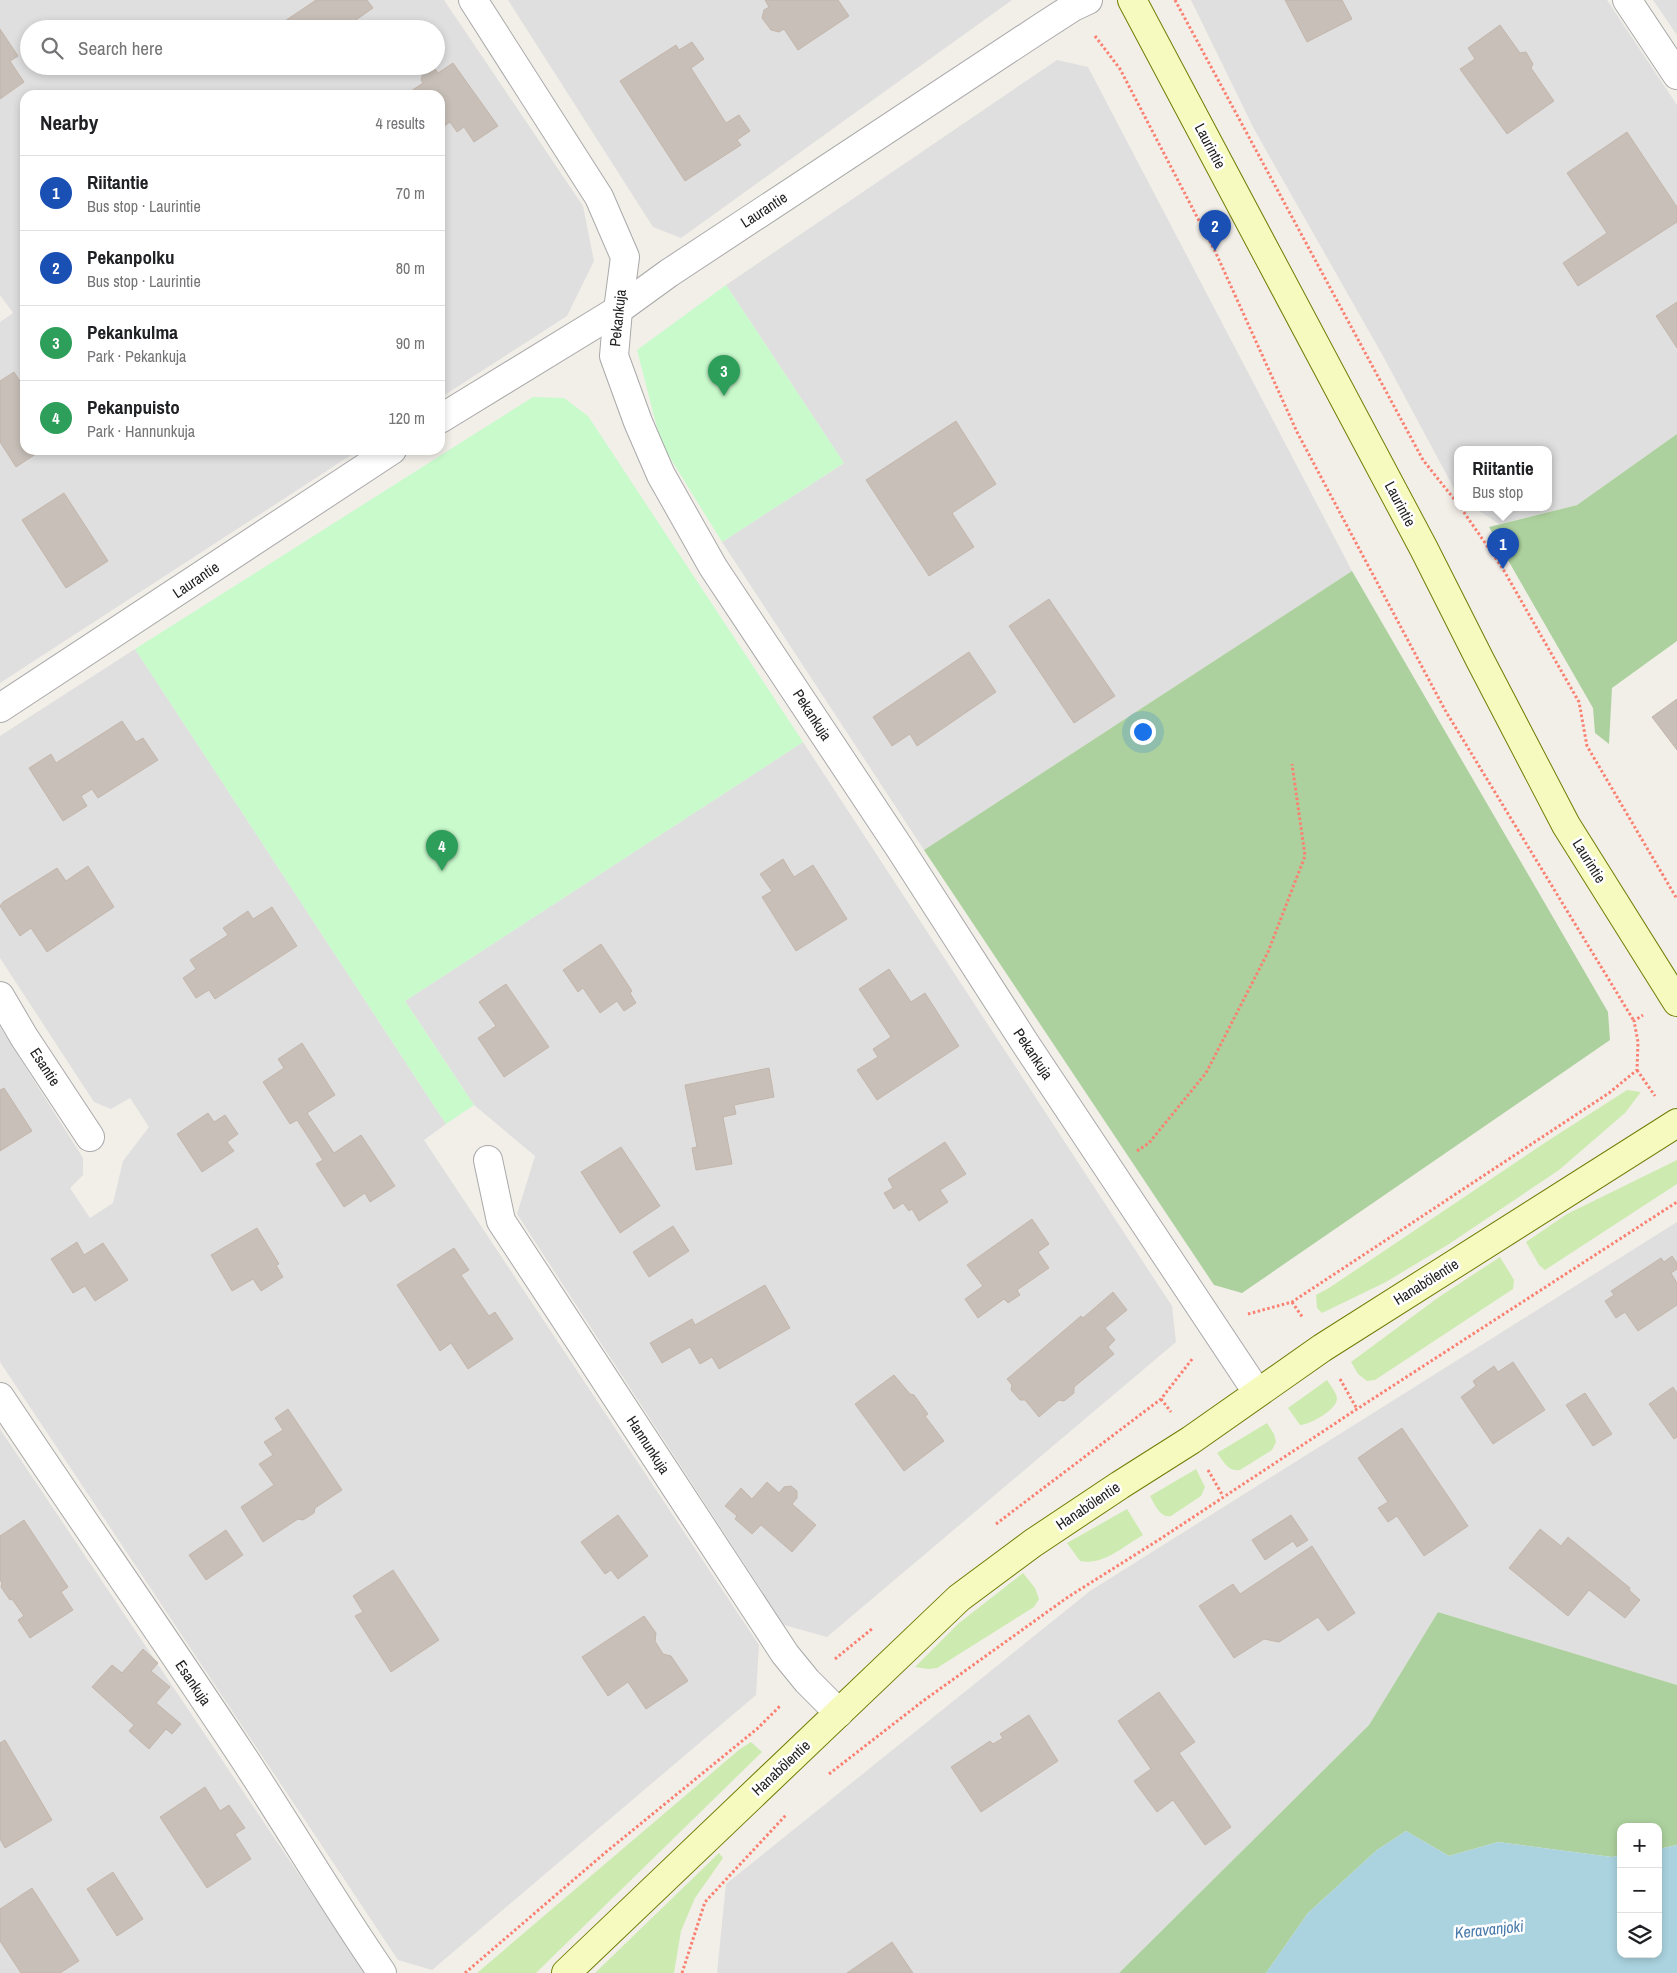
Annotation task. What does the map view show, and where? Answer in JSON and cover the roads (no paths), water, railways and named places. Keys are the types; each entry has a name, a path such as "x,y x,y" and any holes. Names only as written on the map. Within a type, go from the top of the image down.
{"street":[{"name":"Pekankuja","path":"473,0 600,197 625,257 614,356 638,422 661,475 704,551 1108,1170 1257,1392"},
{"name":"Laurintie","path":"1132,0 1424,549 1566,825 1677,1002"},
{"path":"1627,0 1677,75"},
{"name":"Laurantie","path":"445,416 618,310 669,272 1081,3"},
{"name":"Laurantie","path":"0,708 122,630 384,455"},
{"name":"Esantie","path":"0,996 24,1037 90,1136"},
{"name":"Hanabölentie","path":"566,1973 788,1759 959,1598 1033,1543 1190,1440 1322,1348 1677,1123"},
{"name":"Hannunkuja","path":"488,1160 502,1221 785,1654 807,1681 839,1713"},
{"name":"Esankuja","path":"0,1397 237,1748 316,1869 348,1924 382,1973"}],"water":[{"name":"Keravanjoki","path":"1406,1831 1449,1856 1498,1842 1612,1857 1617,1856 1617,1958 1662,1958 1662,1848 1677,1845 1677,1973 1266,1973 1308,1913 1377,1850"}],"place":[{"name":"Pekanpolku","path":"1215,251"},
{"name":"Pekankulma","path":"724,396"},
{"name":"Riitantie","path":"1503,569"},
{"name":"Pekanpuisto","path":"442,871"}]}
